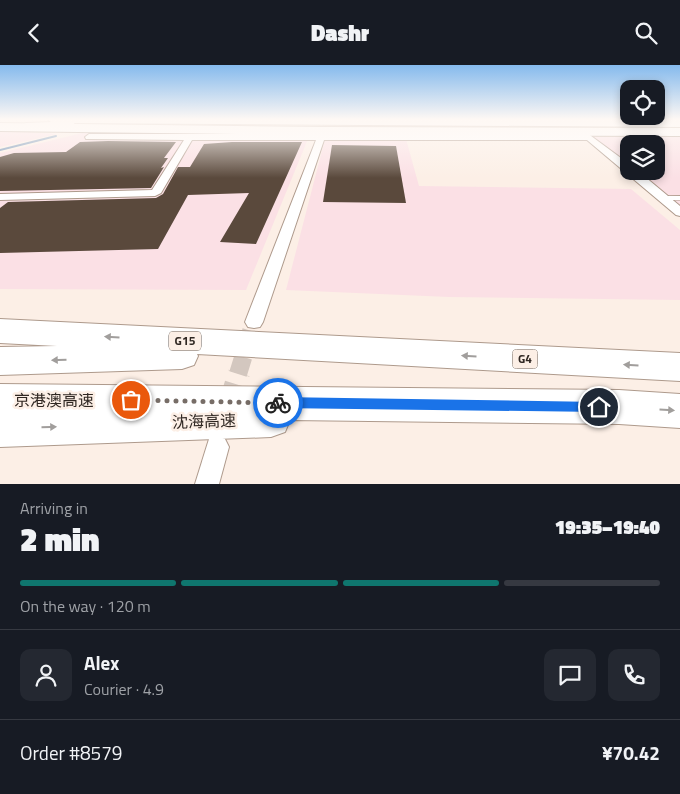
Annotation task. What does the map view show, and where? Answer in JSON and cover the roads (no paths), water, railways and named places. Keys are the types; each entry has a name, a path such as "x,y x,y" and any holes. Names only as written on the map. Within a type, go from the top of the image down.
{"highway":[{"name":"G15","path":"0,331 370,350"},
{"name":"G4","path":"0,361 370,350 680,367"},
{"name":"京港澳高速","path":"0,400 619,407"},
{"path":"619,407 680,411"},
{"name":"沈海高速","path":"0,428 619,407"}],"street":[{"path":"0,197 155,193 188,139"},
{"path":"254,322 320,139"},
{"path":"588,139 620,162"},
{"path":"642,180 680,212"},
{"path":"207,484 217,447"}],"lane":[{"path":"663,198 680,198"}],"waterway":[{"path":"0,150 46,139"}],"tunnel":[{"path":"238,374 254,322"},
{"path":"229,405 239,373"}]}
